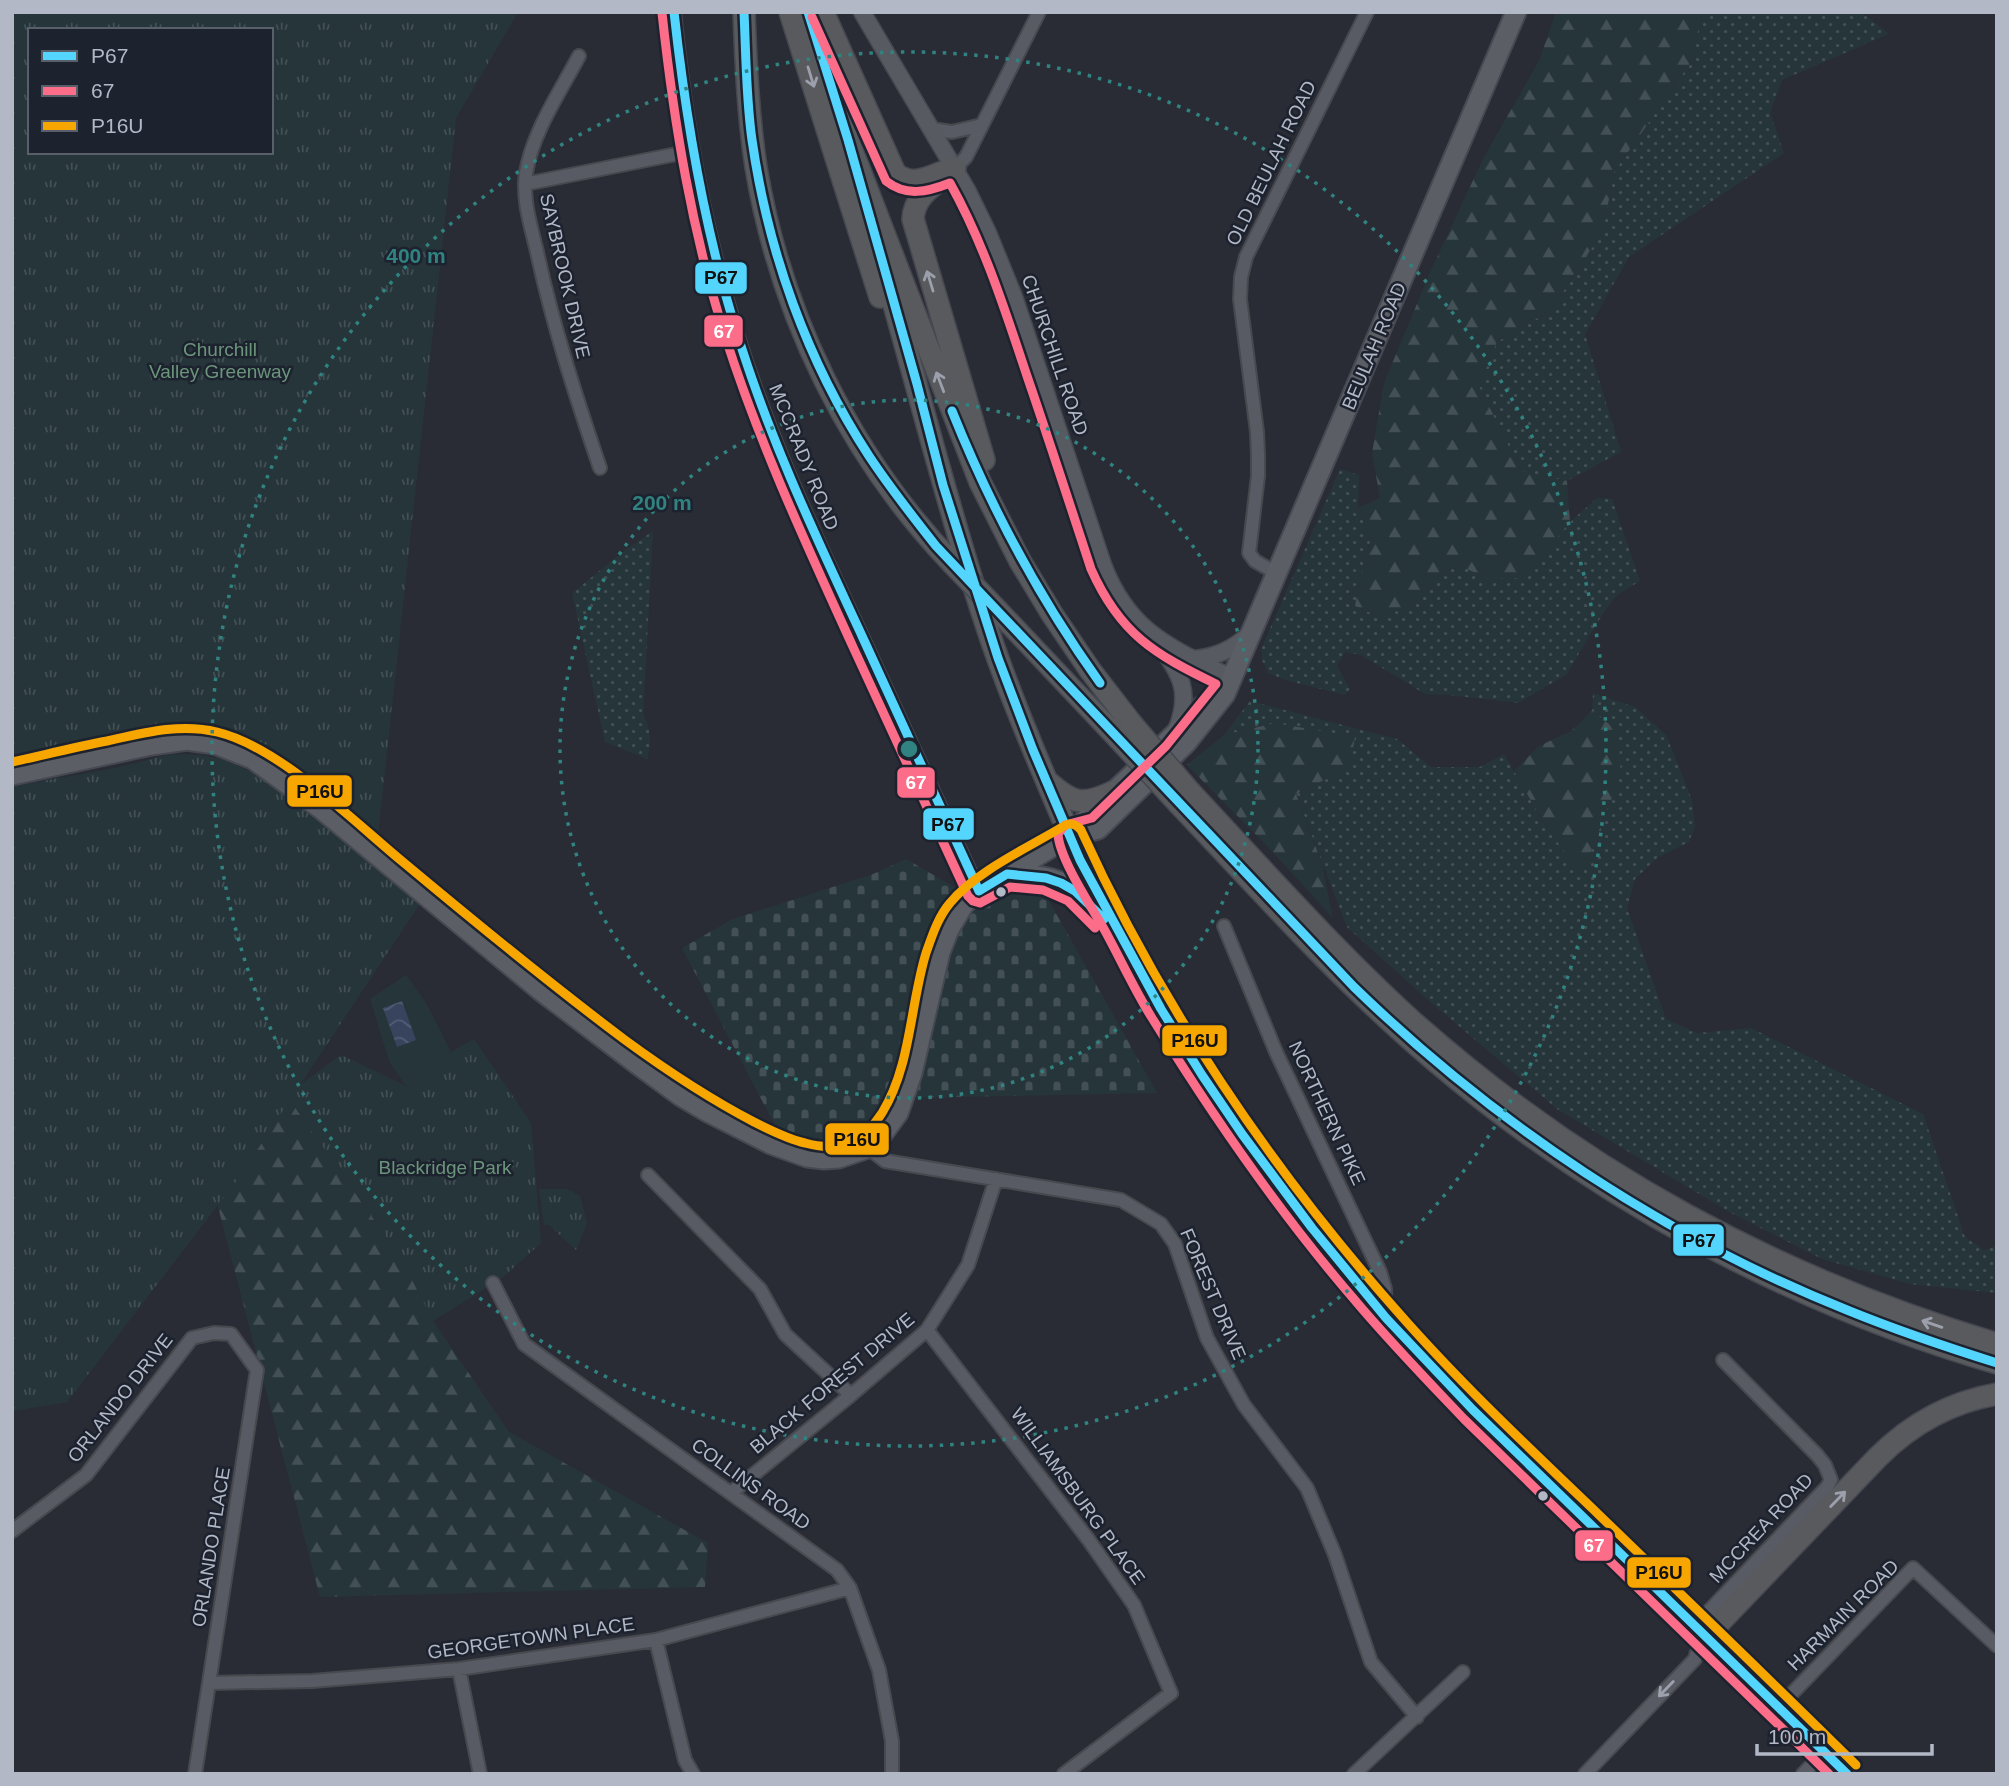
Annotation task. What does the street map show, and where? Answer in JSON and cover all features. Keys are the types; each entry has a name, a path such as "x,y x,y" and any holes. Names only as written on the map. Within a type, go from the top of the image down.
{"highway":[{"path":"744,12 749,115 756,169 774,248 801,326 822,375 859,441 902,505 952,563 998,611 1124,730 1309,941 1400,1031 1466,1086 1560,1156 1678,1230 1754,1269 1872,1321 1997,1363"},
{"path":"790,12 990,637 1020,719 1070,836"},
{"path":"807,12 848,140 943,485"},
{"path":"823,12 895,173 912,181 955,168"},
{"path":"848,140 967,452 1006,534 1036,588 1124,730"},
{"path":"955,168 918,199 913,219 1006,534"},
{"path":"1045,780 1067,797 1080,802 1091,802 1115,791"},
{"path":"1185,798 1410,1019 1475,1074 1613,1173 1677,1211 1761,1255 1879,1305 1997,1344"},
{"path":"1703,1634 1720,1622 1894,1442 1918,1424 1944,1410 1963,1402 1997,1394"}],"main road":[{"name":"CHURCHILL ROAD","path":"862,12 978,210 1006,275 1108,579 1131,616 1153,635 1232,678"},
{"name":"BEULAH ROAD","path":"1070,836 1098,829 1196,731 1225,694 1516,12"},
{"path":"1194,659 1213,657 1225,652 1253,631"},
{"path":"1153,635 1177,669 1184,690 1185,705 1175,733"},
{"name":"BEULAH ROAD","path":"868,1148 892,1122 903,1103 935,969 944,939 959,910 979,891 1070,836 1199,709 1216,687 1232,678"},
{"path":"12,775 151,744 187,740 215,744 235,751 253,759 320,808 540,990 681,1096 771,1144 807,1157 839,1158 868,1148"},
{"path":"1070,836 1120,935 1181,1042 1235,1125 1312,1228 1386,1318 1473,1410 1847,1774"},
{"path":"1007,874 1046,878 1069,886 1091,904 1120,935"}],"street":[{"name":"MCCRADY ROAD","path":"674,12 681,82 704,210 748,368 774,440 811,525 979,891"},
{"path":"955,168 966,157 1039,12"},
{"name":"OLD BEULAH ROAD","path":"1278,574 1255,561 1249,553 1258,455 1240,299 1241,277 1246,257 1367,12"},
{"name":"SAYBROOK DRIVE","path":"579,56 536,139 525,184 527,208 545,290 571,382 600,468"},
{"path":"930,129 952,132 982,125"},
{"path":"525,184 692,152"},
{"name":"NORTHERN PIKE","path":"1224,926 1276,1052 1380,1272 1386,1318"},
{"name":"FOREST DRIVE","path":"868,1148 885,1161 1121,1200 1161,1224 1175,1244 1208,1338 1244,1405 1307,1488 1335,1555 1371,1662 1417,1717"},
{"path":"648,1175 760,1289 785,1334 851,1395"},
{"name":"BLACK FOREST DRIVE","path":"731,1493 927,1330 968,1265 996,1179"},
{"name":"COLLINS ROAD","path":"493,1283 524,1344 837,1570 850,1588 879,1670 891,1741 892,1774"},
{"name":"WILLIAMSBURG PLACE","path":"927,1330 1088,1539 1133,1605 1171,1693 1064,1774"},
{"name":"ORLANDO DRIVE","path":"12,1531 86,1475 192,1338 214,1332 231,1334"},
{"name":"ORLANDO PLACE","path":"195,1774 257,1370 231,1334"},
{"name":"MCCREA ROAD","path":"1703,1634 1709,1611 1831,1480 1817,1455 1723,1360"},
{"name":"HARMAIN ROAD","path":"1779,1707 1913,1568 1997,1646"},
{"name":"GEORGETOWN PLACE","path":"211,1683 312,1681 459,1670 656,1640 850,1588"},
{"path":"1585,1774 1695,1659 1703,1634"},
{"path":"656,1640 685,1760 692,1774"},
{"path":"459,1670 480,1774"},
{"path":"1354,1774 1463,1672"},
{"path":"1803,1774 1825,1751"}],"green space":[{"name":"Churchill Valley Greenway","path":"12,12 518,12 456,118 377,843 310,787 244,741 206,730 171,730 12,765"},
{"path":"1556,12 1703,12 1689,65 1614,172 1603,231 1551,310 1497,342 1479,386 1521,471 1567,481 1570,522 1524,578 1488,579 1461,566 1443,572 1416,602 1388,615 1371,613 1355,606 1371,539 1358,508 1380,498 1372,453 1384,383 1431,270 1484,157 1539,61"},
{"path":"1703,12 1861,12 1889,34 1782,80 1770,113 1784,153 1629,257 1585,334 1621,452 1567,481 1521,472 1478,386 1497,342 1551,310 1603,231 1614,172 1689,65"},
{"path":"1340,469 1359,475 1358,508 1371,539 1355,606 1371,613 1388,615 1416,602 1443,572 1462,566 1488,579 1570,522 1597,498 1612,499 1640,581 1616,596 1566,675 1518,703 1425,694 1361,655 1345,652 1337,666 1350,689 1345,695 1285,680 1268,673 1262,660 1262,647"},
{"path":"653,531 643,713 650,735 647,759 605,742 572,593"},
{"path":"1593,693 1635,707 1666,735 1692,800 1695,826 1689,842 1657,858 1635,879 1627,908 1666,1019 1697,1033 1751,1028 1923,1114 1965,1237 1984,1250 1997,1246 1997,1293 1910,1284 1822,1259 1731,1213 1557,1109 1428,1000 1347,927 1296,794 1350,767 1275,723 1224,735 1250,701 1397,739 1431,767 1480,767 1504,754 1541,818 1581,875 1618,731 1592,711"},
{"path":"1592,711 1618,731 1621,775 1581,876 1541,818 1514,771 1539,746 1571,731"},
{"path":"1275,723 1355,737 1350,767 1296,794 1324,869 1333,918 1187,765 1224,735"},
{"name":"Blackridge Park","path":"179,754 227,760 259,776 285,792 421,902 300,1085 341,1055 406,1086 451,1052 474,1039 531,1123 541,1243 502,1278 433,1321 401,1258 290,1100 240,1176 67,1402 12,1411 12,787"},
{"path":"906,859 982,903 1040,885 1157,1093 897,1098 876,1131 848,1147 813,1148 781,1137 682,948 733,919 873,874"},
{"path":"406,975 426,1003 451,1052 406,1086 389,1061 370,999"},
{"path":"287,1096 401,1258 433,1321 509,1432 708,1543 705,1587 320,1597 206,1161"},
{"path":"539,1189 567,1189 580,1196 587,1223 576,1250 549,1225 544,1225"}],"water":[{"path":"402,1001 416,1040 397,1047 383,1008"}],"transit line":[{"name":"P67","path":"674,12 684,94 706,214 725,294 750,372 778,449 811,524 979,891 1007,874 1046,878 1075,891 1104,919"},
{"name":"P67","path":"744,12 747,92 759,182 768,223 793,304 809,344 847,420 885,479 936,546 1354,987 1465,1085 1585,1172 1648,1212 1713,1248 1779,1281 1847,1310 1997,1363"},
{"name":"P67","path":"808,12 848,140 943,485 998,658 1033,750 1080,860 1161,1009 1242,1134 1312,1228 1386,1318 1473,1410 1847,1774"},
{"name":"67","path":"662,13 672,96 694,219 714,299 739,379 802,533 968,896 980,903 1010,887 1043,890 1068,901 1095,928"},
{"name":"67","path":"812,17 886,181 909,191 933,189 950,183 962,206 984,253 1002,302 1091,569 1102,591 1114,610 1141,640 1174,663 1216,684 1166,746 1092,818 1065,825 1058,834 1070,869 1145,1007 1272,1197 1380,1329 1464,1419 1829,1774"},
{"name":"P67","path":"952,411 1018,552 1100,683"},
{"name":"P16U","path":"12,762 162,730 203,729 241,740 266,753 315,787 513,952 656,1062 720,1103 766,1128 798,1141 826,1146 846,1144 863,1136 872,1127 892,1095 904,1055 926,953 946,908 973,881 1003,861 1066,825 1075,825 1081,830 1112,895 1182,1021 1262,1142 1350,1256 1469,1389 1856,1765"}]}
